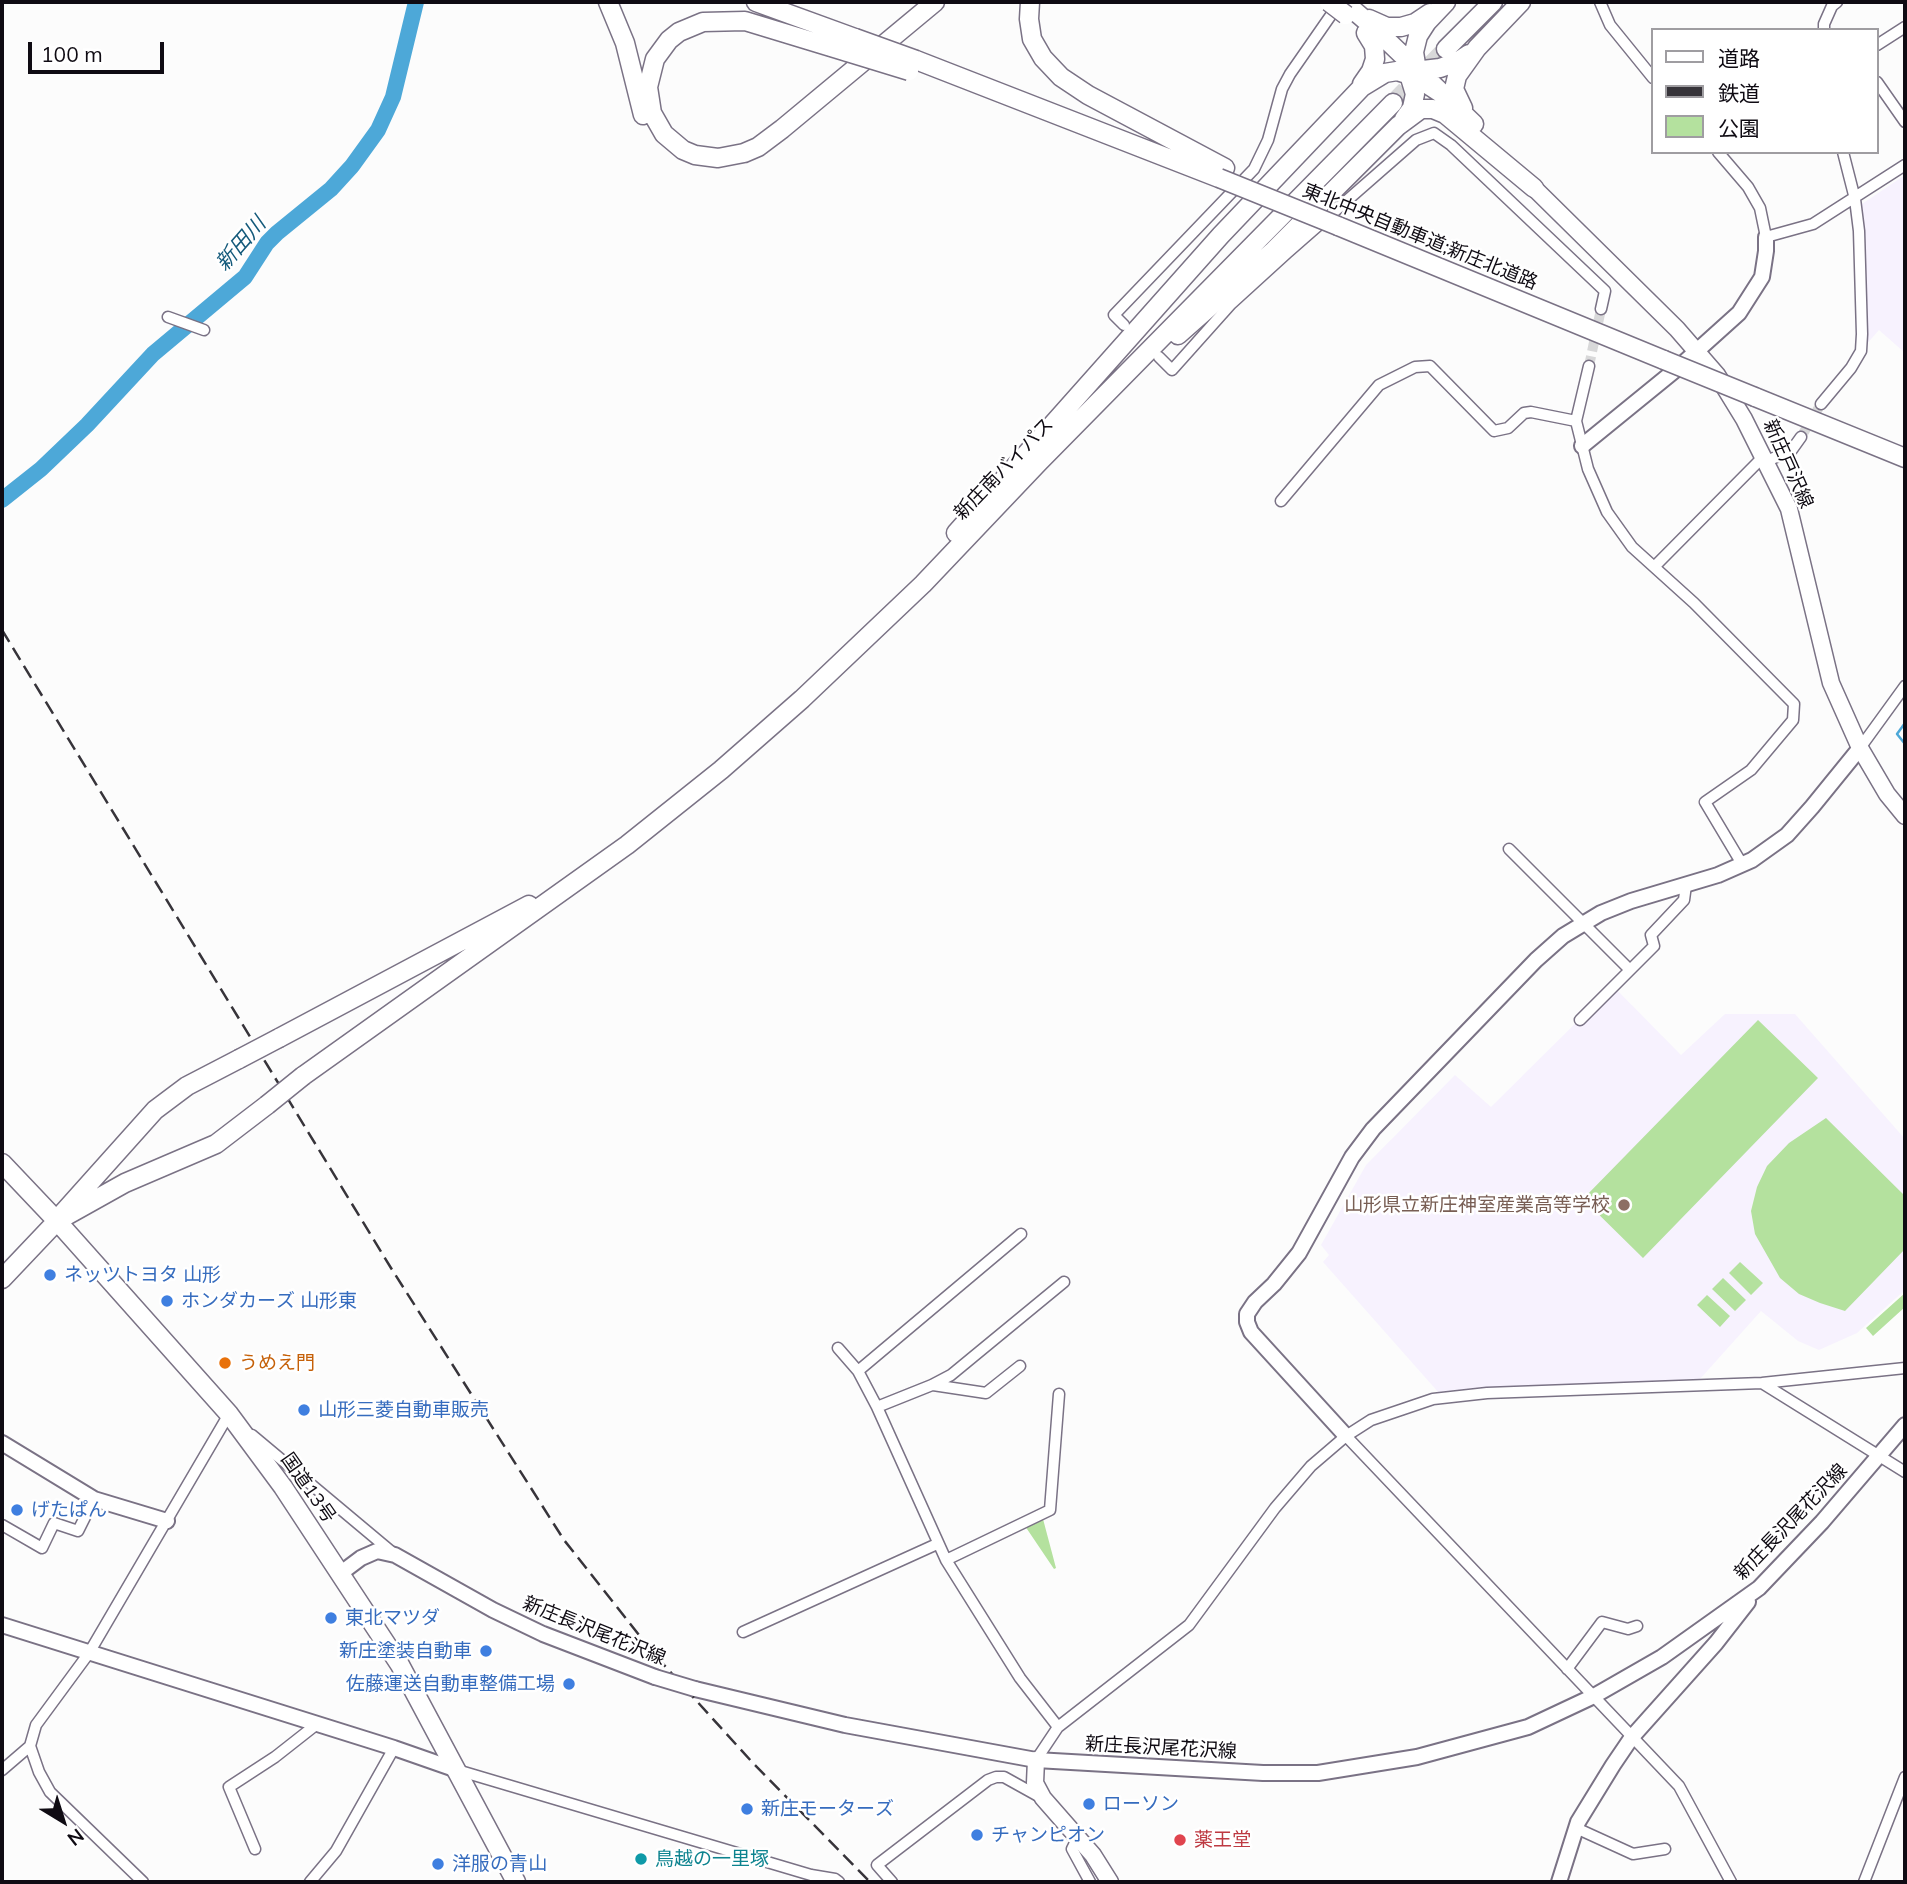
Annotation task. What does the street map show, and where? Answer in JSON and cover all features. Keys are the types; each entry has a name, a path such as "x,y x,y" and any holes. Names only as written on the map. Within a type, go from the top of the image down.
{"highway":[{"path":"608,2 625,43 638,103 650,130 664,146 680,158 692,163 719,167 744,162 769,149 949,2"},
{"path":"756,2 851,45"},
{"path":"851,45 745,21 703,22 679,32 669,40 655,59 648,87 652,113 664,134 683,150 718,159 744,153 758,147 782,129 935,2"},
{"path":"1030,2 1028,19 1032,39 1042,58 1061,77 1222,173"},
{"path":"1329,2 1345,6 1380,25 1401,27 1421,20 1444,2"},
{"path":"57,1221 125,1183 216,1144 303,1076 625,843 759,732 1002,511 1139,371 1272,252 1398,126 1409,113 1414,101 1414,52 1418,36 1444,2"},
{"path":"1446,49 1493,2"},
{"path":"881,622 1221,235 1344,105 1378,77 1392,72 1413,72 1449,66 1465,57 1521,2"},
{"path":"1344,105 1374,65 1374,46 1345,6"},
{"path":"1345,6 1534,188"},
{"path":"1366,33 1391,50"},
{"path":"1472,129 1456,96 1455,83 1468,58 1489,34"},
{"name":"東北中央自動車道;新庄北道路","path":"851,45 1222,173 1465,278 1905,458"},
{"name":"新庄南バイパス","path":"881,622 1393,103"},
{"path":"1398,126 1421,109 1433,109 1472,129"},
{"path":"2,1279 155,1110 187,1086 523,908 625,843"},
{"name":"国道13号","path":"2,1163 231,1417 341,1573 400,1665 516,1882"}],"main road":[{"name":"新庄戸沢線","path":"1534,188 1677,329 1717,375 1744,419 1789,509 1831,683 1860,748 1886,794 1905,816"},
{"path":"1036,1760 1035,1783 1043,1798 1078,1837 1110,1882"}],"street":[{"path":"1600,2 1610,25 1652,77"},
{"path":"1824,28 1832,6 1837,2"},
{"path":"1125,325 1114,315 1254,169 1268,140 1277,103 1286,81 1345,6"},
{"path":"1879,44 1905,27"},
{"path":"1879,85 1905,122"},
{"path":"1159,358 1172,370 1231,304 1259,278 1409,146 1426,134 1434,133 1451,145 1605,291 1601,309"},
{"path":"1582,446 1739,313 1762,276 1766,237 1760,208 1748,187 1720,154"},
{"path":"1821,404 1851,368 1861,351 1859,231 1855,199 1844,154"},
{"path":"1766,237 1813,224 1905,165"},
{"path":"168,317 204,330"},
{"path":"1281,501 1379,385 1415,367 1430,366 1494,431 1508,428 1524,413 1531,412 1576,421"},
{"path":"1589,366 1576,421 1588,469 1607,512 1632,547 1695,603 1794,705 1793,720 1751,769 1705,802 1742,864"},
{"path":"1654,567 1763,460 1791,451 1801,437"},
{"path":"1731,1882 1679,1786 1346,1436 1251,1332 1247,1314 1299,1253 1352,1157 1373,1129 1536,960 1563,936 1601,913 1631,901 1686,886 1742,864 1787,835 1860,748 1905,686"},
{"path":"1509,849 1630,970"},
{"path":"1580,1020 1654,946 1651,935 1684,900 1686,886"},
{"path":"858,1371 1021,1234"},
{"path":"877,1407 951,1375 1064,1282"},
{"path":"838,1348 858,1371 877,1407 946,1560 1007,1659 1058,1727"},
{"path":"932,1385 986,1393 1020,1366"},
{"path":"1036,1760 1058,1727 1189,1625 1275,1508 1311,1466 1346,1436 1371,1420 1433,1399 1487,1394 1762,1383 1905,1368"},
{"path":"1762,1383 1905,1472"},
{"path":"946,1560 1050,1510 1059,1394"},
{"path":"2,1770 30,1746 36,1725 89,1653 231,1417 395,1555"},
{"name":"新庄長沢尾花沢線","path":"395,1555 462,1594 533,1629 613,1663 695,1689 892,1734 1036,1760 1263,1773 1318,1773 1417,1758 1528,1727 1594,1696 1662,1657 1759,1588 1905,1425"},
{"path":"2,1443 94,1499 167,1521"},
{"path":"2,1525 42,1548 54,1523 78,1531 94,1499"},
{"path":"743,1632 937,1544"},
{"path":"341,1573 361,1558 377,1551 395,1555"},
{"path":"1559,1882 1576,1828 1632,1737 1716,1643 1759,1588"},
{"path":"1567,1669 1602,1622 1628,1629 1637,1626"},
{"path":"2,1625 457,1770 839,1882"},
{"path":"255,1849 229,1787 275,1757 317,1724"},
{"path":"30,1746 39,1772 50,1792 143,1882"},
{"path":"310,1882 336,1851 394,1748"},
{"path":"892,1882 877,1865 988,1780 1004,1777 1043,1798"},
{"path":"1864,1882 1905,1777"},
{"path":"1576,1828 1633,1854 1665,1849"},
{"path":"1078,1837 1072,1849 1090,1882"}],"shaded area":[{"path":"1905,175 1905,353 1879,330 1865,346 1859,206"},
{"name":"山形県立新庄神室産業高等学校","path":"1613,986 1681,1055 1725,1014 1795,1014 1905,1139 1905,1290 1857,1333 1819,1350 1798,1341 1761,1311 1700,1379 1439,1393 1323,1262 1329,1255 1321,1245 1366,1165 1455,1075 1491,1107"}],"green space":[{"path":"1758,1020 1818,1078 1643,1258 1583,1199"},
{"path":"1826,1118 1905,1196 1905,1249 1845,1311 1799,1294 1780,1278 1755,1234 1751,1211 1757,1187 1767,1166 1789,1143"},
{"path":"1740,1262 1763,1283 1751,1295 1729,1273"},
{"path":"1723,1278 1746,1300 1735,1311 1712,1289"},
{"path":"1905,1293 1905,1307 1873,1336 1866,1328"},
{"path":"1707,1295 1730,1316 1720,1327 1697,1305"},
{"path":"1039,1518 1043,1519 1056,1568 1054,1569 1025,1526"}],"waterway":[{"name":"新田川","path":"2,500 41,469 87,425 153,354 245,277 267,243 331,189 352,166 378,130 393,97 416,2"},
{"path":"1905,723 1897,734 1905,744"}],"tunnel":[{"path":"1393,103 1446,49"},
{"path":"1589,366 1601,309"},
{"path":"1801,437 1821,404"}],"railway":[{"path":"2,630 391,1268 564,1540 654,1654 752,1762 870,1882"}],"place":[{"name":"山形県立新庄神室産業高等学校","path":"1624,1205"},
{"name":"ネッツトヨタ 山形","path":"50,1275"},
{"name":"ホンダカーズ 山形東","path":"167,1301"},
{"name":"うめえ門","path":"225,1363"},
{"name":"山形三菱自動車販売","path":"304,1410"},
{"name":"げたぱん","path":"17,1510"},
{"name":"東北マツダ","path":"331,1618"},
{"name":"新庄塗装自動車","path":"486,1651"},
{"name":"佐藤運送自動車整備工場","path":"569,1684"},
{"name":"ローソン","path":"1089,1804"},
{"name":"新庄モーターズ","path":"747,1809"},
{"name":"チャンピオン","path":"977,1835"},
{"name":"薬王堂","path":"1180,1840"},
{"name":"鳥越の一里塚","path":"641,1859"},
{"name":"洋服の青山","path":"438,1864"}]}
